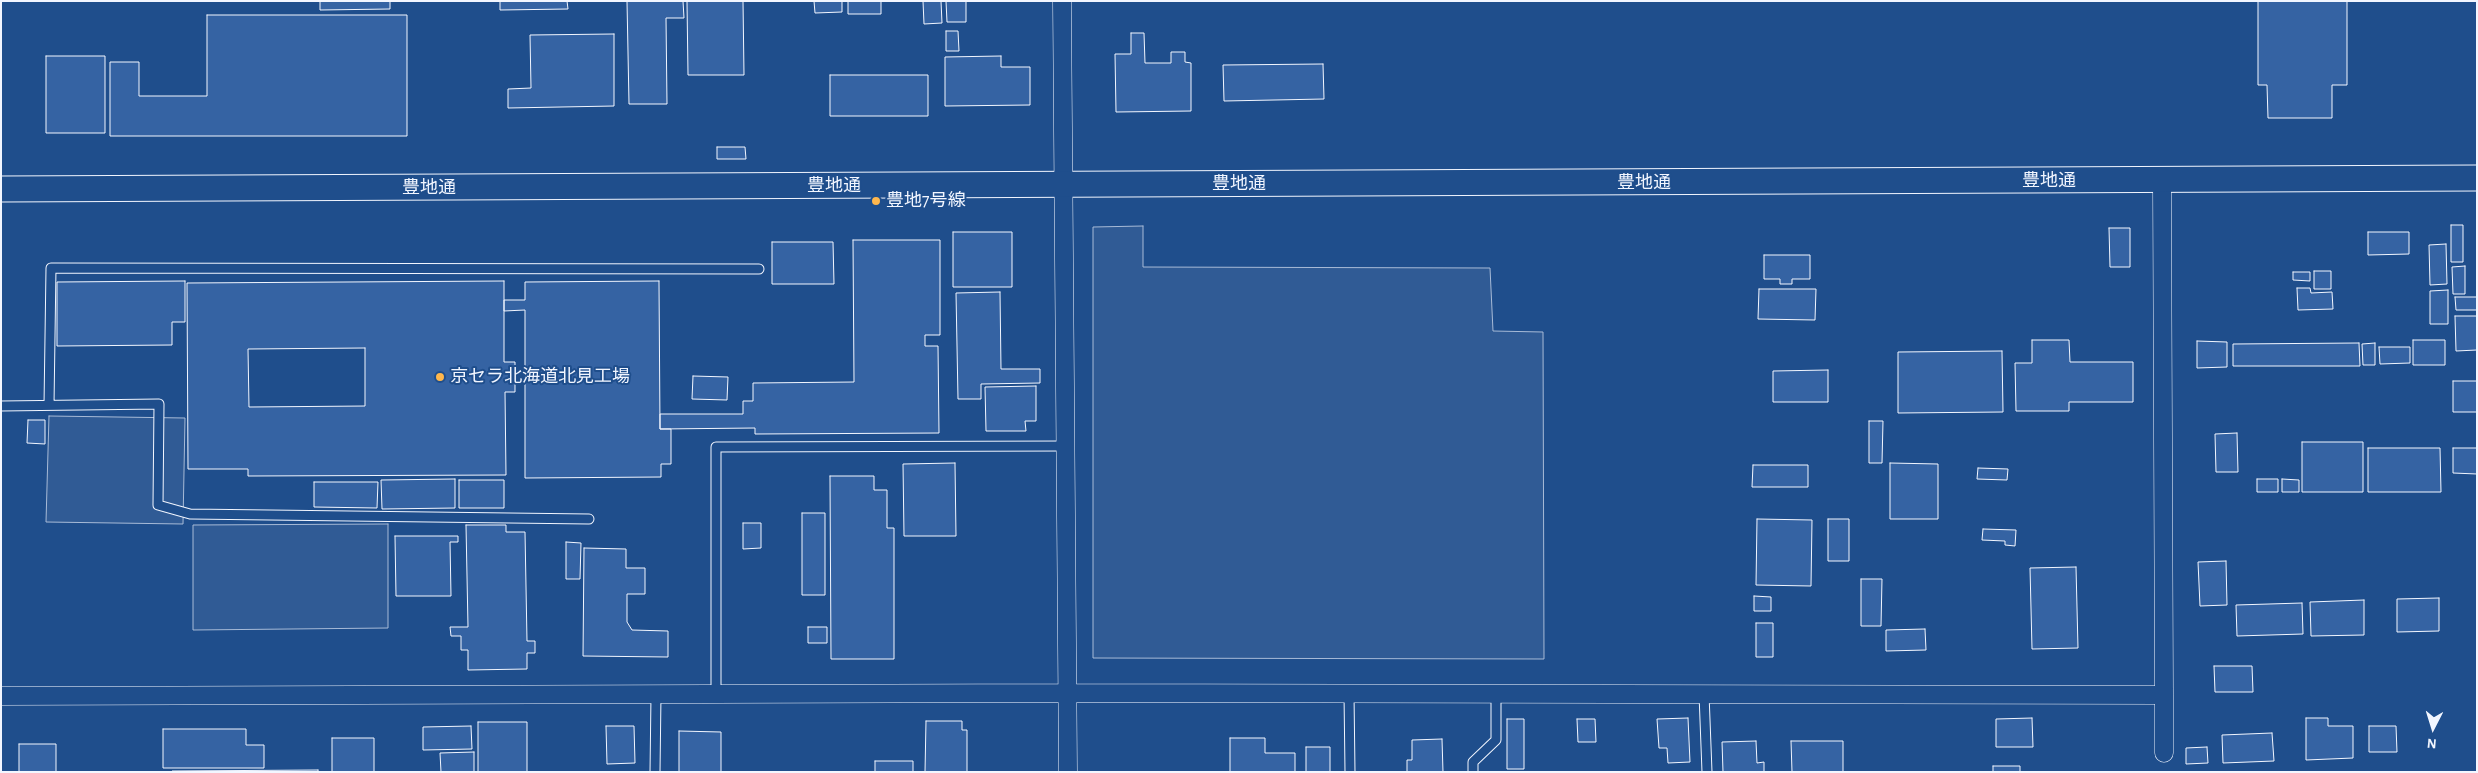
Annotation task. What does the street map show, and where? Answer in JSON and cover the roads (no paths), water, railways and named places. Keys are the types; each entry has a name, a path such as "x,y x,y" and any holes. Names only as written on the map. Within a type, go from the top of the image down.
{"main road":[{"name":"豊地通","path":"1,189 2162,181 2477,178"}],"street":[{"path":"1062,1 1068,772"},
{"path":"2162,181 2164,754"},
{"path":"1,696 656,694 2164,695"}],"lane":[{"path":"48,405 51,268 759,269"},
{"path":"1,406 159,404 158,505 190,514 589,519"},
{"path":"716,694 716,447 1065,446"},
{"path":"655,772 656,694"},
{"path":"1349,694 1350,772"},
{"path":"1473,772 1473,762 1496,740 1496,694"},
{"path":"1704,694 1707,772"}],"place":[{"name":"豊地7号線","path":"876,201"},
{"name":"京セラ北海道北見工場","path":"440,377"}]}
